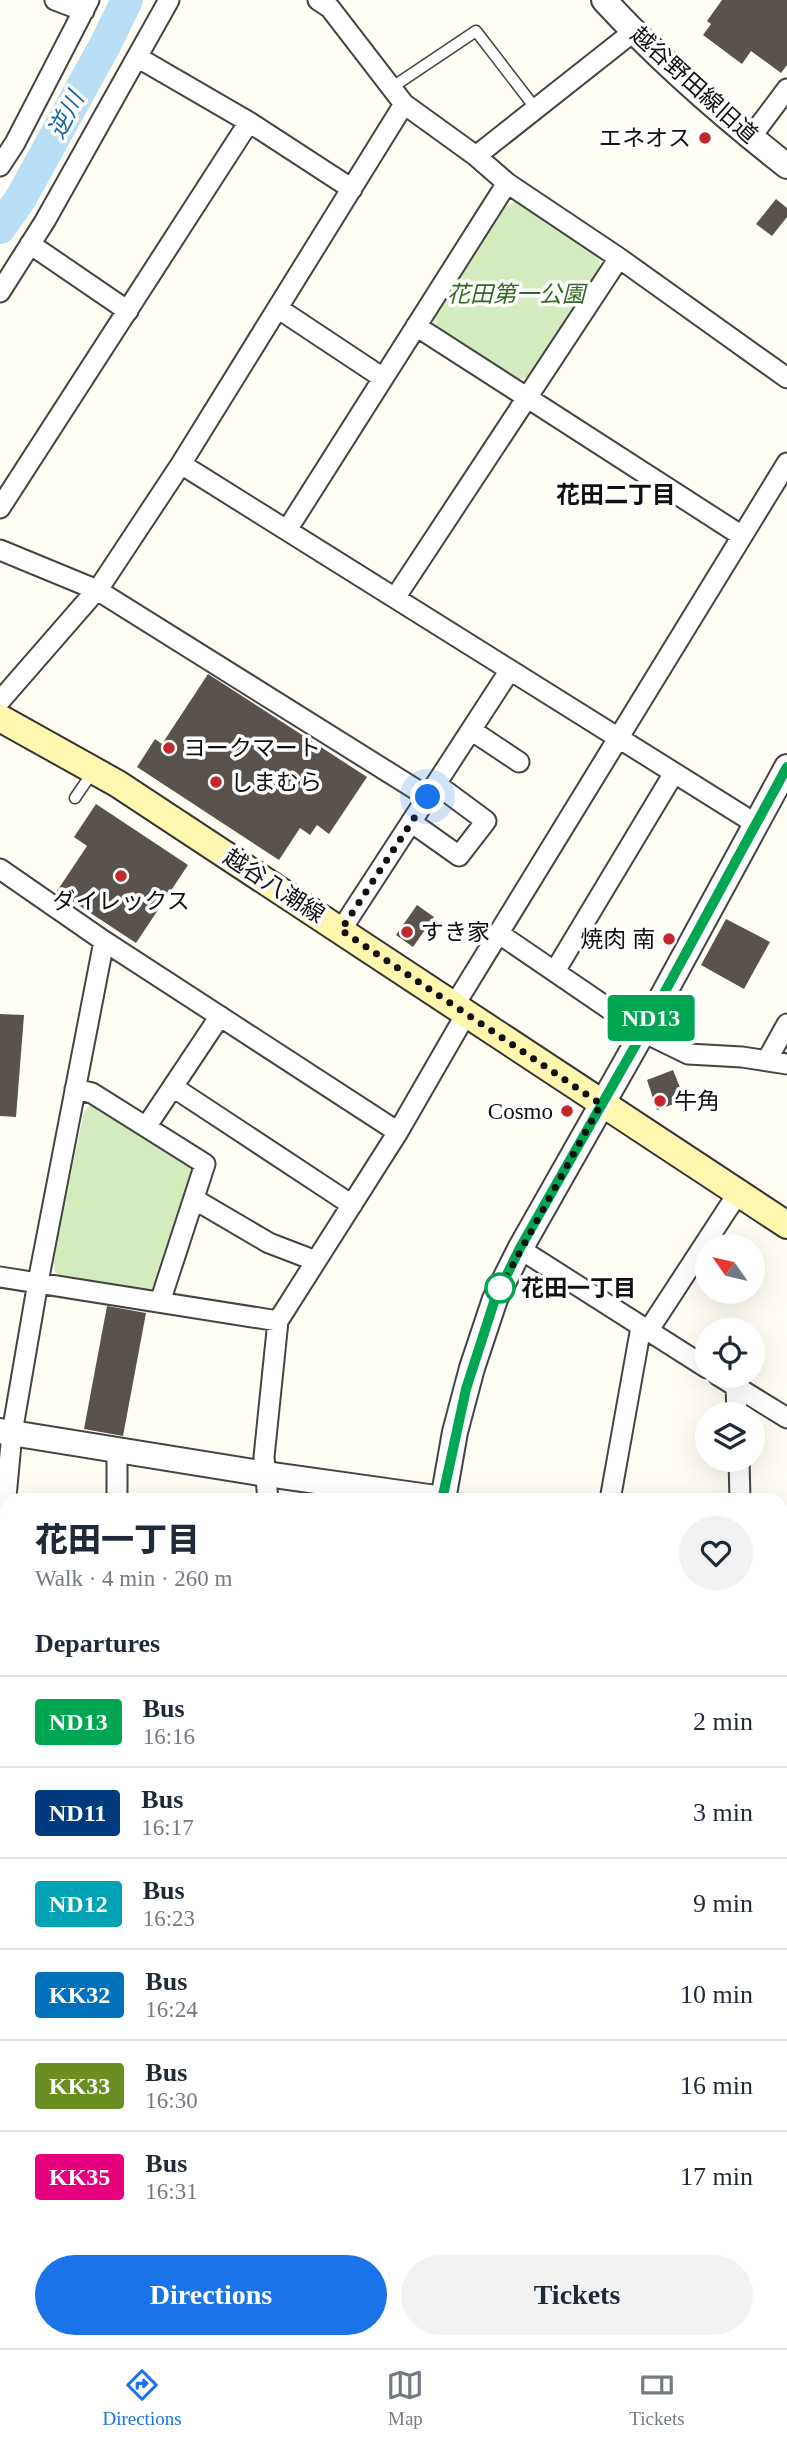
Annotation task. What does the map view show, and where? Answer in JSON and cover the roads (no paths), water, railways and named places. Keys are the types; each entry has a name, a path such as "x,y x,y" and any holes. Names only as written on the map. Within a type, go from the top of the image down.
{"main road":[{"name":"越谷八潮線","path":"0,718 94,770 787,1225"}],"street":[{"path":"0,166 8,140 86,5 55,0"},
{"path":"0,292 169,0"},
{"path":"318,0 330,8 404,104 476,156 507,183 619,258 787,379"},
{"name":"越谷野田線旧道","path":"604,0 633,32 787,166"},
{"path":"476,156 633,32"},
{"path":"137,57 249,122 352,189"},
{"path":"751,137 787,89"},
{"path":"0,701 97,590 279,309 404,104"},
{"path":"0,508 249,122"},
{"path":"286,530 507,183"},
{"path":"30,244 128,311"},
{"path":"395,598 619,258"},
{"path":"279,309 383,378"},
{"path":"416,326 742,536"},
{"path":"267,1493 264,1457 278,1321 398,1132 498,933 787,463"},
{"path":"181,464 756,824"},
{"path":"0,550 97,590 486,821 459,856 411,822"},
{"path":"341,930 510,670"},
{"path":"471,730 519,762"},
{"path":"444,1493 455,1432 472,1368 495,1299 520,1248 643,1032 787,767"},
{"path":"555,971 674,773"},
{"path":"0,869 104,941 398,1132"},
{"path":"498,933 643,1032 688,1054 787,1064"},
{"path":"3,1493 6,1432 104,941"},
{"path":"146,1127 220,1016"},
{"path":"767,1060 787,1024"},
{"path":"173,1087 352,1205"},
{"path":"75,1089 92,1093 205,1164 160,1302"},
{"path":"611,1493 644,1329 738,1193"},
{"path":"194,1199 269,1243 316,1261"},
{"path":"520,1248 695,1361"},
{"path":"0,1277 278,1321"},
{"path":"738,1388 787,1418"},
{"path":"6,1432 400,1493"},
{"path":"117,1450 117,1493"},
{"path":"739,1472 740,1493"},
{"path":"0,1554 0,1561"}],"lane":[{"path":"391,88 476,31 536,109"},
{"path":"75,798 94,770"}],"waterway":[{"name":"逆川","path":"0,228 21,198 127,0"}],"place":[{"name":"エネオス","path":"705,138"},
{"name":"ヨークマート","path":"169,748"},
{"name":"しまむら","path":"216,782"},
{"name":"ダイレックス","path":"121,876"},
{"name":"すき家","path":"407,932"},
{"name":"焼肉 南","path":"669,939"},
{"name":"牛角","path":"660,1101"},
{"name":"Cosmo","path":"567,1111"},
{"name":"花田一丁目","path":"500,1288"}],"district":[{"name":"花田二丁目","path":"616,495"}],"park label":[{"name":"花田第一公園","path":"516,294"}]}
